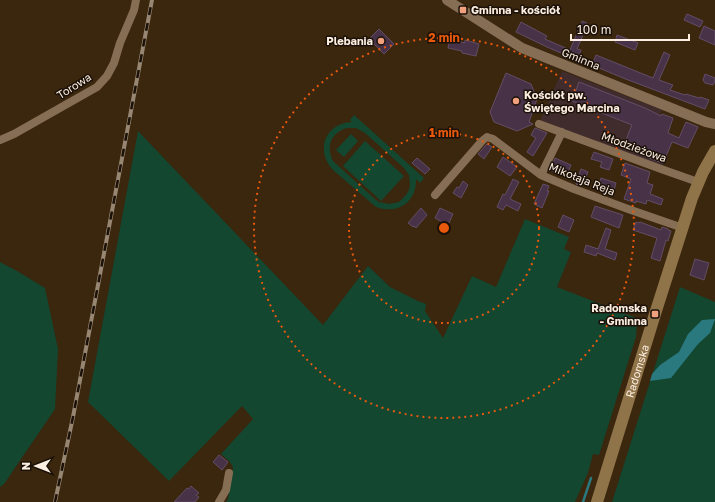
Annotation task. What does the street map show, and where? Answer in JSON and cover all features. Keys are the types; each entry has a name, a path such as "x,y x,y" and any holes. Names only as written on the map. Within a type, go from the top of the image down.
{"main road":[{"name":"Radomska","path":"597,502 655,314 698,182 715,151"}],"street":[{"name":"Torowa","path":"0,140 14,134 96,87 108,76 134,10 136,0"},
{"name":"Gminna","path":"447,0 522,48 699,119 715,124"},
{"name":"Młodzieżowa","path":"539,124 698,182"},
{"path":"541,175 562,132"},
{"name":"Mikołaja Reja","path":"435,194 482,141 488,137 493,138 541,175 574,189 683,228"},
{"path":"219,502 226,490 229,473"}],"shaded area":[{"path":"562,71 662,110 652,134 672,142 662,167 540,121"}],"green space":[{"path":"354,115 424,178 420,183 416,179 413,194 404,205 391,209 376,207 333,170 328,163 324,147 329,133 335,127 352,122 350,120","holes":["346,128 356,128 365,133 403,167 409,175 409,190 399,202 389,204 379,202 333,161 330,151 333,137"]},
{"path":"138,131 323,325 368,266 390,287 426,304 425,311 443,338 472,276 496,287 525,219 569,237 564,249 571,252 557,287 639,319 637,323 636,337 599,455 593,454 588,473 575,502 226,502 228,499 233,467 221,454 253,419 242,406 169,481 88,402"},
{"path":"351,134 358,141 344,157 336,150"},
{"path":"365,141 404,176 381,201 343,166"},
{"path":"0,262 45,288 58,349 55,409 4,484 0,487"},
{"path":"680,287 715,302 715,502 612,502"}],"water":[{"path":"715,319 710,333 698,344 671,378 650,381 652,374 660,365 679,352 688,334 702,320"}],"building":[{"path":"687,14 703,21 700,27 684,20"},
{"path":"582,21 587,23 585,29 587,29 577,49 581,50 577,60 516,32 521,22 547,36 545,39 570,50"},
{"path":"704,26 715,31 715,45 699,38"},
{"name":"Plebania","path":"379,29 394,44 384,54 369,39"},
{"path":"617,35 638,43 635,50 615,42"},
{"path":"450,39 465,43 465,40 479,44 476,56 448,48"},
{"path":"664,52 670,55 659,80 673,85 670,90 709,100 705,109 592,65 596,55 653,78"},
{"name":"Kościół pw. Świętego Marcina","path":"506,73 531,84 537,99 529,122 533,124 517,131 494,122 490,112"},
{"path":"705,74 715,78 713,85 705,83 703,80"},
{"path":"579,82 645,108 661,116 662,114 673,118 668,133 679,138 686,122 698,127 688,148 672,142 663,163 623,147 632,125 572,101"},
{"path":"535,128 547,133 533,156 527,152 536,138 531,135"},
{"path":"487,144 492,147 484,159 478,154"},
{"path":"594,152 613,159 609,170 600,167 602,162 591,159"},
{"path":"503,157 517,167 510,176 497,167"},
{"path":"417,158 430,169 425,174 412,163"},
{"path":"555,158 571,165 566,177 550,170"},
{"path":"625,163 650,172 647,183 653,185 650,194 663,199 661,205 647,200 646,204 636,201 636,203 624,199 631,179 621,175"},
{"path":"581,169 588,172 582,186 576,184"},
{"path":"601,178 616,183 613,194 597,189"},
{"path":"513,179 519,182 510,199 521,204 518,211 506,205 503,210 497,207 503,194 505,195"},
{"path":"463,181 468,185 461,198 453,193 457,187 459,188"},
{"path":"543,184 549,186 547,191 549,191 542,208 534,204"},
{"path":"595,206 623,215 619,228 591,217"},
{"path":"421,208 427,215 416,228 414,226 413,227 408,223"},
{"path":"440,208 453,214 448,225 435,218"},
{"path":"563,215 574,220 569,232 558,227"},
{"path":"636,222 640,222 661,230 662,227 671,231 668,241 666,240 660,261 651,258 657,238 633,230"},
{"path":"606,228 611,230 605,249 617,253 615,260 597,253 596,256 584,252 586,245 598,249"},
{"path":"695,259 709,263 704,280 690,275"},
{"path":"219,455 228,462 222,470 213,462"},
{"path":"191,486 199,493 196,495 199,497 195,502 174,502 187,488 189,489"}],"waterway":[{"path":"583,502 591,478"}],"railway":[{"path":"55,502 73,417 152,0"}],"place":[{"name":"Gminna - kościół","path":"463,10"},
{"name":"Plebania","path":"381,41"},
{"name":"Kościół pw. Świętego Marcina","path":"516,101"},
{"name":"Radomska - Gminna","path":"655,314"}]}
